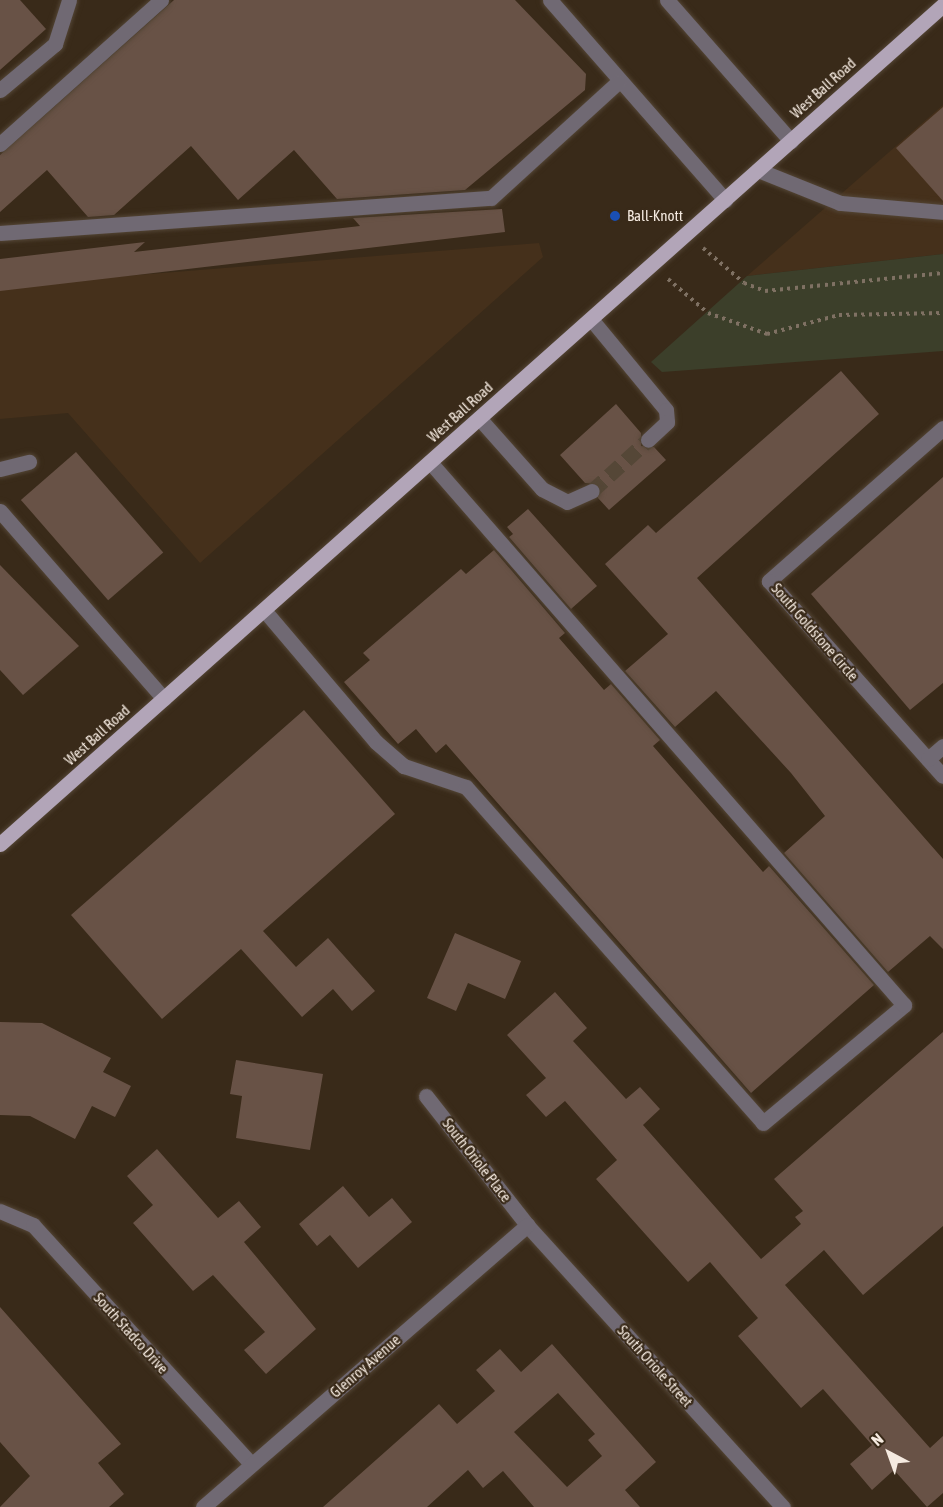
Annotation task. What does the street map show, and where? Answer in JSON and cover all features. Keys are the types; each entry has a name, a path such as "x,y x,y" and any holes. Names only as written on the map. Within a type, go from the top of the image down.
{"main road":[{"name":"West Ball Road","path":"0,844 943,6"}],"street":[{"path":"0,90 56,44 69,0"},
{"path":"0,144 161,0"},
{"path":"550,0 618,82 725,200"},
{"path":"667,0 791,141"},
{"path":"0,233 491,198 618,82"},
{"path":"758,170 840,202 943,212"},
{"path":"591,319 666,410 667,422 648,440"},
{"path":"479,418 542,489 567,502 592,491"},
{"name":"South Goldstone Circle","path":"943,428 769,581 943,776"},
{"path":"0,469 29,462"},
{"path":"264,610 383,748 404,766 466,788 764,1123 904,1005 430,462"},
{"path":"0,511 164,699"},
{"path":"928,759 943,746"},
{"name":"South Oriole Place","path":"426,1096 527,1225"},
{"name":"South Stadco Drive","path":"2,1211 33,1225 251,1464"},
{"name":"Glenroy Avenue","path":"203,1507 527,1225"},
{"name":"South Oriole Street","path":"527,1225 783,1507"}],"path":[{"path":"687,233 744,283 765,291 943,273"},
{"path":"652,264 708,313 767,334 839,315 943,313"}],"shaded area":[{"path":"943,105 943,254 747,276"},
{"path":"539,243 543,257 200,563 68,413 0,419 0,286"}],"green space":[{"path":"943,254 943,351 662,372 651,362 747,276"}],"building":[{"path":"0,0 20,0 46,29 0,70"},
{"path":"174,0 515,0 586,74 585,90 465,190 337,199 294,150 238,200 191,146 114,215 88,217 47,170 0,212 0,155"},
{"path":"943,107 943,201 896,148"},
{"path":"502,209 505,232 0,291 0,259 145,242 134,252 360,226 353,218"},
{"path":"841,371 879,414 697,578 943,859 943,949 930,936 888,972 784,853 825,816 791,773 716,691 675,727 625,671 668,634 605,564 648,525 656,533"},
{"path":"616,404 641,433 641,446 654,447 666,460 609,510 598,498 598,484 585,483 560,455"},
{"path":"76,452 163,552 108,600 21,500"},
{"path":"943,477 943,683 910,710 811,594"},
{"path":"528,509 597,586 571,609 509,537 513,534 507,527"},
{"path":"494,550 565,633 559,638 604,690 611,684 660,740 653,746 763,872 769,866 874,985 751,1093 446,744 436,753 416,729 398,744 344,682 370,660 363,653 461,569 466,574"},
{"path":"0,565 79,646 23,695 0,670"},
{"path":"304,710 395,814 263,931 296,967 328,938 375,991 352,1011 333,989 302,1017 241,949 162,1019 71,915"},
{"path":"455,933 521,961 505,999 468,983 456,1011 427,998"},
{"path":"555,992 587,1028 573,1041 626,1099 640,1087 660,1109 643,1125 761,1259 801,1224 795,1217 803,1211 774,1179 943,1032 943,1226 863,1295 824,1250 785,1285 930,1448 943,1436 943,1493 927,1507 894,1470 872,1490 850,1464 872,1445 823,1389 801,1408 738,1336 758,1318 710,1262 688,1282 596,1179 617,1160 565,1101 546,1117 526,1095 546,1078 507,1035"},
{"path":"0,1022 42,1023 111,1058 103,1072 131,1086 115,1117 92,1106 75,1139 30,1116 0,1115"},
{"path":"236,1060 323,1074 310,1150 236,1138 242,1096 230,1094"},
{"path":"157,1149 218,1218 239,1201 261,1227 244,1242 316,1329 266,1374 244,1350 265,1332 213,1275 193,1291 133,1223 153,1205 127,1176"},
{"path":"343,1186 369,1217 392,1198 412,1222 358,1268 330,1235 317,1246 299,1224"},
{"path":"0,1307 121,1444 98,1463 124,1494 109,1507 0,1507 30,1476 0,1442"},
{"path":"552,1344 656,1462 625,1490 640,1507 534,1507 503,1471 483,1488 468,1470 427,1507 323,1507 439,1404 457,1424 495,1391 476,1370 500,1349 521,1372","holes":["558,1393 595,1434 588,1440 602,1456 567,1487 514,1432"]}],"tunnel":[{"path":"592,491 648,440"}],"place":[{"name":"Ball-Knott","path":"615,216"}]}
